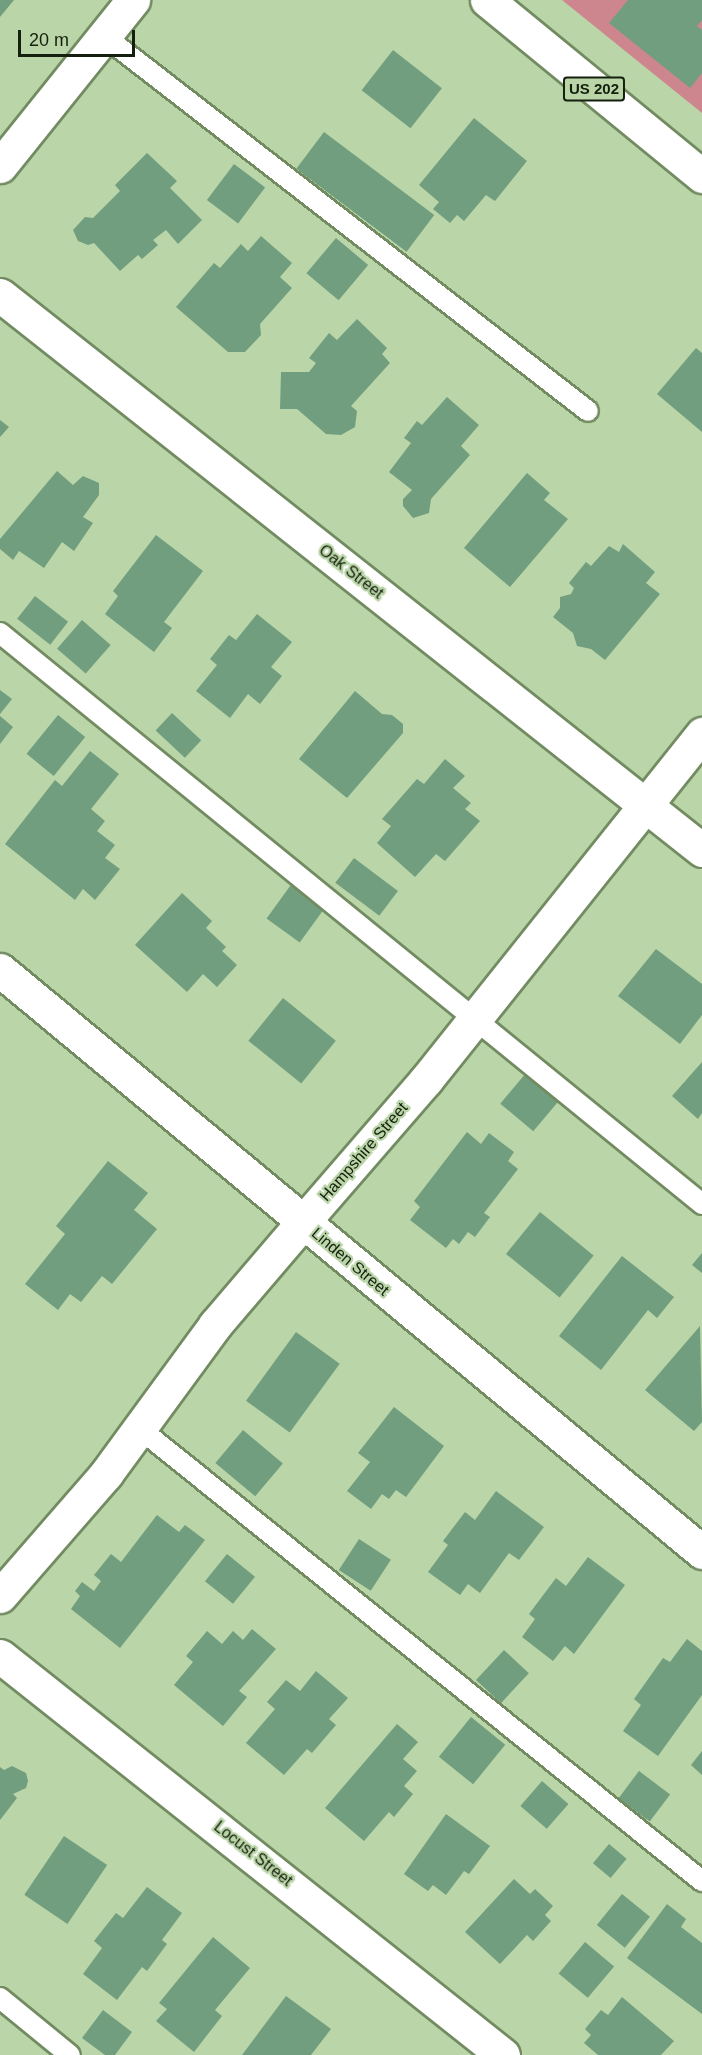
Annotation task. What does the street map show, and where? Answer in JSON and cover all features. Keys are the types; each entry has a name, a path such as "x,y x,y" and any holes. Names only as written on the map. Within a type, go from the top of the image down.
{"street":[{"path":"0,166 133,0"},
{"name":"US 202","path":"488,0 702,176"},
{"name":"Oak Street","path":"0,295 647,803 702,850"},
{"name":"Hampshire Street","path":"0,1596 106,1474 215,1325 475,1019 702,734"},
{"name":"Linden Street","path":"0,970 702,1552"},
{"name":"Locust Street","path":"0,1656 503,2055"}],"lane":[{"path":"104,36 588,411"},
{"path":"0,633 702,1204"},
{"path":"140,1428 702,1881"},
{"path":"0,1998 70,2055"}],"shaded area":[{"path":"562,0 702,0 702,113"}],"building":[{"path":"0,0 14,0 0,17"},
{"path":"628,0 702,0 702,20 697,26 702,30 702,73 690,88 609,23"},
{"path":"393,50 442,88 410,128 362,90"},
{"path":"474,118 527,161 495,201 486,195 464,221 457,215 450,223 433,209 439,202 419,185"},
{"path":"324,132 434,215 407,252 296,169"},
{"path":"147,153 177,181 170,188 202,220 178,244 166,230 153,240 158,245 142,259 138,255 120,271 94,243 88,245 78,241 73,230 85,217 93,218 120,191 115,185"},
{"path":"234,164 265,187 238,223 207,200"},
{"path":"261,236 292,263 280,277 292,288 260,324 261,335 245,352 228,352 176,307 214,263 220,268 241,244 248,251"},
{"path":"336,238 368,265 339,300 306,273"},
{"path":"357,319 387,348 382,354 390,363 351,406 357,411 355,427 341,435 326,434 297,409 280,409 281,372 309,372 316,363 309,358 329,333 337,340"},
{"path":"696,348 702,353 702,432 657,394"},
{"path":"447,397 479,425 461,446 470,455 431,499 429,513 413,518 403,506 403,499 412,490 389,472 411,443 404,438 417,421 422,425"},
{"path":"0,420 9,427 0,437"},
{"path":"57,471 73,485 83,476 99,483 99,495 83,517 93,523 74,551 62,542 44,568 19,551 13,560 0,549 0,539"},
{"path":"527,473 550,493 544,500 568,519 510,587 464,548"},
{"path":"156,535 203,571 164,622 172,628 154,652 105,614 118,596 113,591"},
{"path":"623,544 655,572 646,583 660,594 605,660 591,649 577,646 573,633 553,617 560,608 560,597 571,594 574,588 569,583 586,562 591,566 609,546 619,552"},
{"path":"35,596 68,622 50,645 17,619"},
{"path":"257,614 292,642 271,667 282,676 260,704 248,694 230,718 196,691 217,665 210,659 229,635 236,640"},
{"path":"82,620 111,645 86,674 57,649"},
{"path":"0,690 12,699 0,714"},
{"path":"355,691 382,714 392,715 403,724 403,733 347,798 299,759"},
{"path":"172,713 201,740 185,758 156,731"},
{"path":"58,715 85,737 54,776 27,754"},
{"path":"0,716 13,727 0,744"},
{"path":"90,751 119,774 91,809 105,821 97,831 115,845 105,858 120,869 95,900 83,889 75,900 5,844 55,780 62,786"},
{"path":"445,759 465,776 453,788 471,803 465,809 480,821 445,861 436,854 415,877 377,843 391,826 382,819 417,779 424,784"},
{"path":"354,858 398,891 379,916 335,883"},
{"path":"293,882 326,906 300,943 267,918"},
{"path":"182,893 212,921 206,928 226,947 222,951 237,965 217,987 203,974 187,992 135,945"},
{"path":"656,949 702,984 702,1015 680,1044 618,996"},
{"path":"283,998 336,1041 301,1084 248,1041"},
{"path":"702,1062 702,1113 698,1119 672,1096"},
{"path":"526,1073 559,1101 533,1131 500,1104"},
{"path":"467,1132 481,1144 489,1133 514,1152 508,1161 518,1169 484,1213 490,1217 475,1237 468,1232 459,1244 453,1239 446,1248 410,1220 420,1207 414,1201"},
{"path":"108,1161 148,1193 134,1210 157,1229 112,1284 102,1276 81,1302 70,1294 58,1310 25,1284 65,1234 56,1226"},
{"path":"540,1212 594,1255 560,1297 506,1254"},
{"path":"702,1253 702,1273 692,1265"},
{"path":"622,1256 674,1297 657,1318 648,1310 601,1370 559,1336"},
{"path":"700,1326 702,1422 694,1431 645,1390"},
{"path":"296,1332 340,1364 290,1433 246,1401"},
{"path":"394,1407 444,1446 406,1497 396,1490 389,1499 382,1494 371,1509 347,1491 370,1462 358,1453"},
{"path":"243,1430 283,1463 255,1496 215,1463"},
{"path":"496,1491 544,1527 519,1560 509,1553 480,1593 468,1584 460,1595 428,1572 448,1545 443,1541 465,1512 475,1520"},
{"path":"157,1515 179,1532 185,1525 205,1540 120,1648 71,1609 80,1596 75,1591 82,1582 94,1591 101,1581 94,1575 111,1554 121,1562"},
{"path":"359,1539 391,1560 371,1591 339,1570"},
{"path":"227,1554 255,1577 233,1604 205,1581"},
{"path":"588,1557 625,1585 574,1654 565,1646 553,1661 522,1637 535,1619 529,1614 556,1578 566,1586"},
{"path":"252,1629 276,1649 239,1691 247,1697 223,1726 174,1685 193,1662 186,1656 207,1631 222,1644 233,1631 243,1640"},
{"path":"687,1639 702,1651 702,1695 658,1756 623,1731 641,1705 634,1699 663,1658 670,1662"},
{"path":"504,1650 529,1673 501,1703 476,1680"},
{"path":"316,1671 348,1698 329,1719 336,1725 312,1753 307,1749 284,1775 246,1743 275,1709 267,1702 286,1680 300,1691"},
{"path":"471,1717 505,1745 473,1784 439,1757"},
{"path":"397,1724 418,1742 403,1759 417,1771 404,1786 413,1794 394,1817 389,1812 364,1841 325,1808"},
{"path":"702,1751 702,1775 691,1765"},
{"path":"12,1766 26,1773 28,1781 26,1788 13,1794 17,1798 0,1820 0,1767 4,1770"},
{"path":"639,1771 670,1794 650,1822 619,1798"},
{"path":"542,1781 568,1804 547,1829 520,1806"},
{"path":"446,1814 490,1846 469,1874 464,1871 446,1895 433,1885 428,1891 404,1874"},
{"path":"64,1836 107,1865 67,1924 24,1895"},
{"path":"609,1844 627,1859 611,1878 593,1863"},
{"path":"514,1879 530,1894 535,1889 553,1906 545,1915 551,1921 533,1941 527,1935 500,1964 465,1932"},
{"path":"147,1887 182,1913 162,1940 167,1944 147,1971 142,1967 117,2000 83,1974 102,1948 94,1941 116,1913 123,1918"},
{"path":"622,1894 650,1917 625,1948 597,1925"},
{"path":"667,1904 686,1919 681,1927 702,1943 702,2014 627,1958"},
{"path":"213,1937 250,1968 215,2010 222,2016 194,2052 156,2021 167,2009 159,2003"},
{"path":"585,1942 614,1966 588,1998 559,1973"},
{"path":"286,1996 331,2029 311,2055 242,2055"},
{"path":"622,1997 674,2041 661,2055 598,2055 584,2043 591,2035 585,2029 601,2010 608,2015"},
{"path":"103,2010 132,2032 115,2055 105,2055 82,2038"}]}
